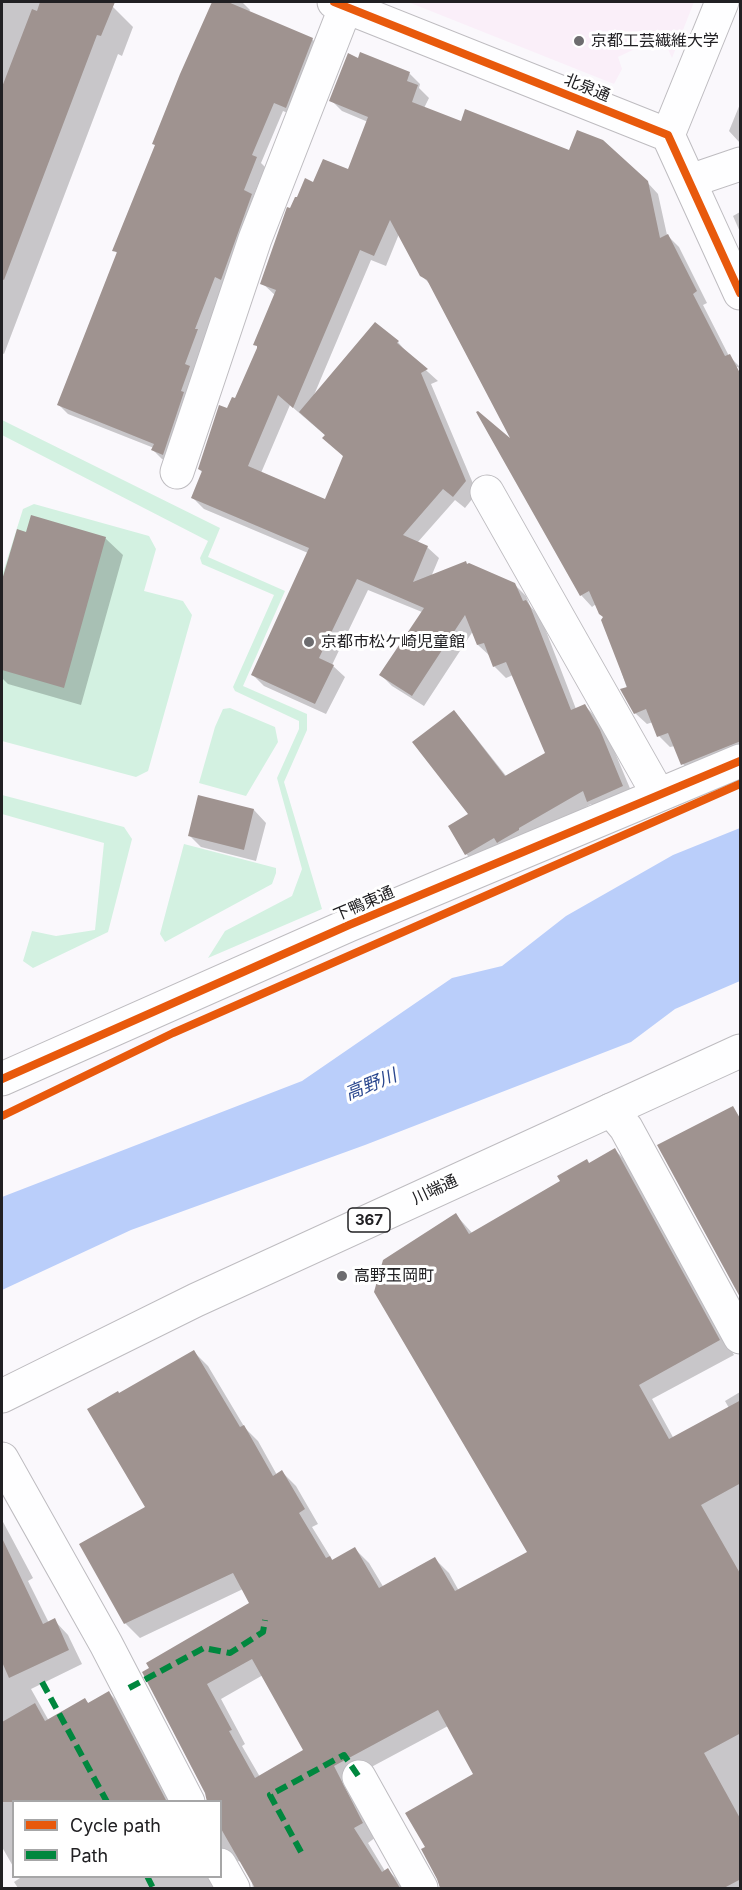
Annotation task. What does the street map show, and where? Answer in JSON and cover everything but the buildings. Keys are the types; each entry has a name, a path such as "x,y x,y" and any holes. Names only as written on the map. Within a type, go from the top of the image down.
{"main road":[{"path":"722,2 668,135 741,293"},
{"path":"177,472 255,239 340,4"},
{"name":"北泉通","path":"340,4 668,135"},
{"path":"690,181 741,164"},
{"path":"488,492 658,794"},
{"name":"下鴨東通","path":"2,1079 349,925 741,761"},
{"name":"川端通","path":"2,1396 196,1300 741,1052"},
{"path":"611,1110 626,1128 741,1337"},
{"path":"2,1459 106,1644 187,1800"},
{"path":"359,1777 421,1888"},
{"path":"222,1869 232,1888"}],"shaded area":[{"name":"京都工芸繊維大学","path":"408,2 694,2 672,58 662,36 618,57 622,69 614,84"}],"green space":[{"path":"2,420 220,528 208,557 285,591 243,686 307,714 307,730 284,782 322,909 208,958 225,931 292,896 302,869 277,778 299,729 299,721 235,691 233,687 274,595 202,564 200,558 208,541 2,435"},
{"path":"34,504 149,536 156,549 144,591 183,601 192,615 148,771 136,777 2,741 2,576 23,509"},
{"path":"230,708 275,727 278,742 246,796 199,783 215,727 223,709"},
{"path":"2,795 124,827 132,839 108,932 33,968 23,961 32,931 56,936 95,930 104,843 2,814"},
{"path":"184,844 276,868 276,873 272,884 165,942 160,934"}],"water":[{"name":"高野川","path":"740,828 740,981 675,1009 631,1042 365,1145 131,1230 2,1290 2,1197 302,1081 452,978 502,966 566,916 673,855"}],"marked path":[{"path":"129,1688 204,1648 230,1653 263,1632 265,1620"},
{"path":"42,1682 106,1800"},
{"path":"301,1852 270,1795 344,1755 359,1777"},
{"path":"148,1878 153,1888"}],"cycle path":[{"path":"334,2 668,135 740,293"},
{"path":"2,1079 349,925 740,761"},
{"path":"2,1116 173,1033 740,784"}],"place":[{"name":"京都工芸繊維大学","path":"579,41"},
{"name":"京都市松ケ崎児童館","path":"309,642"},
{"name":"高野玉岡町","path":"342,1276"}]}
